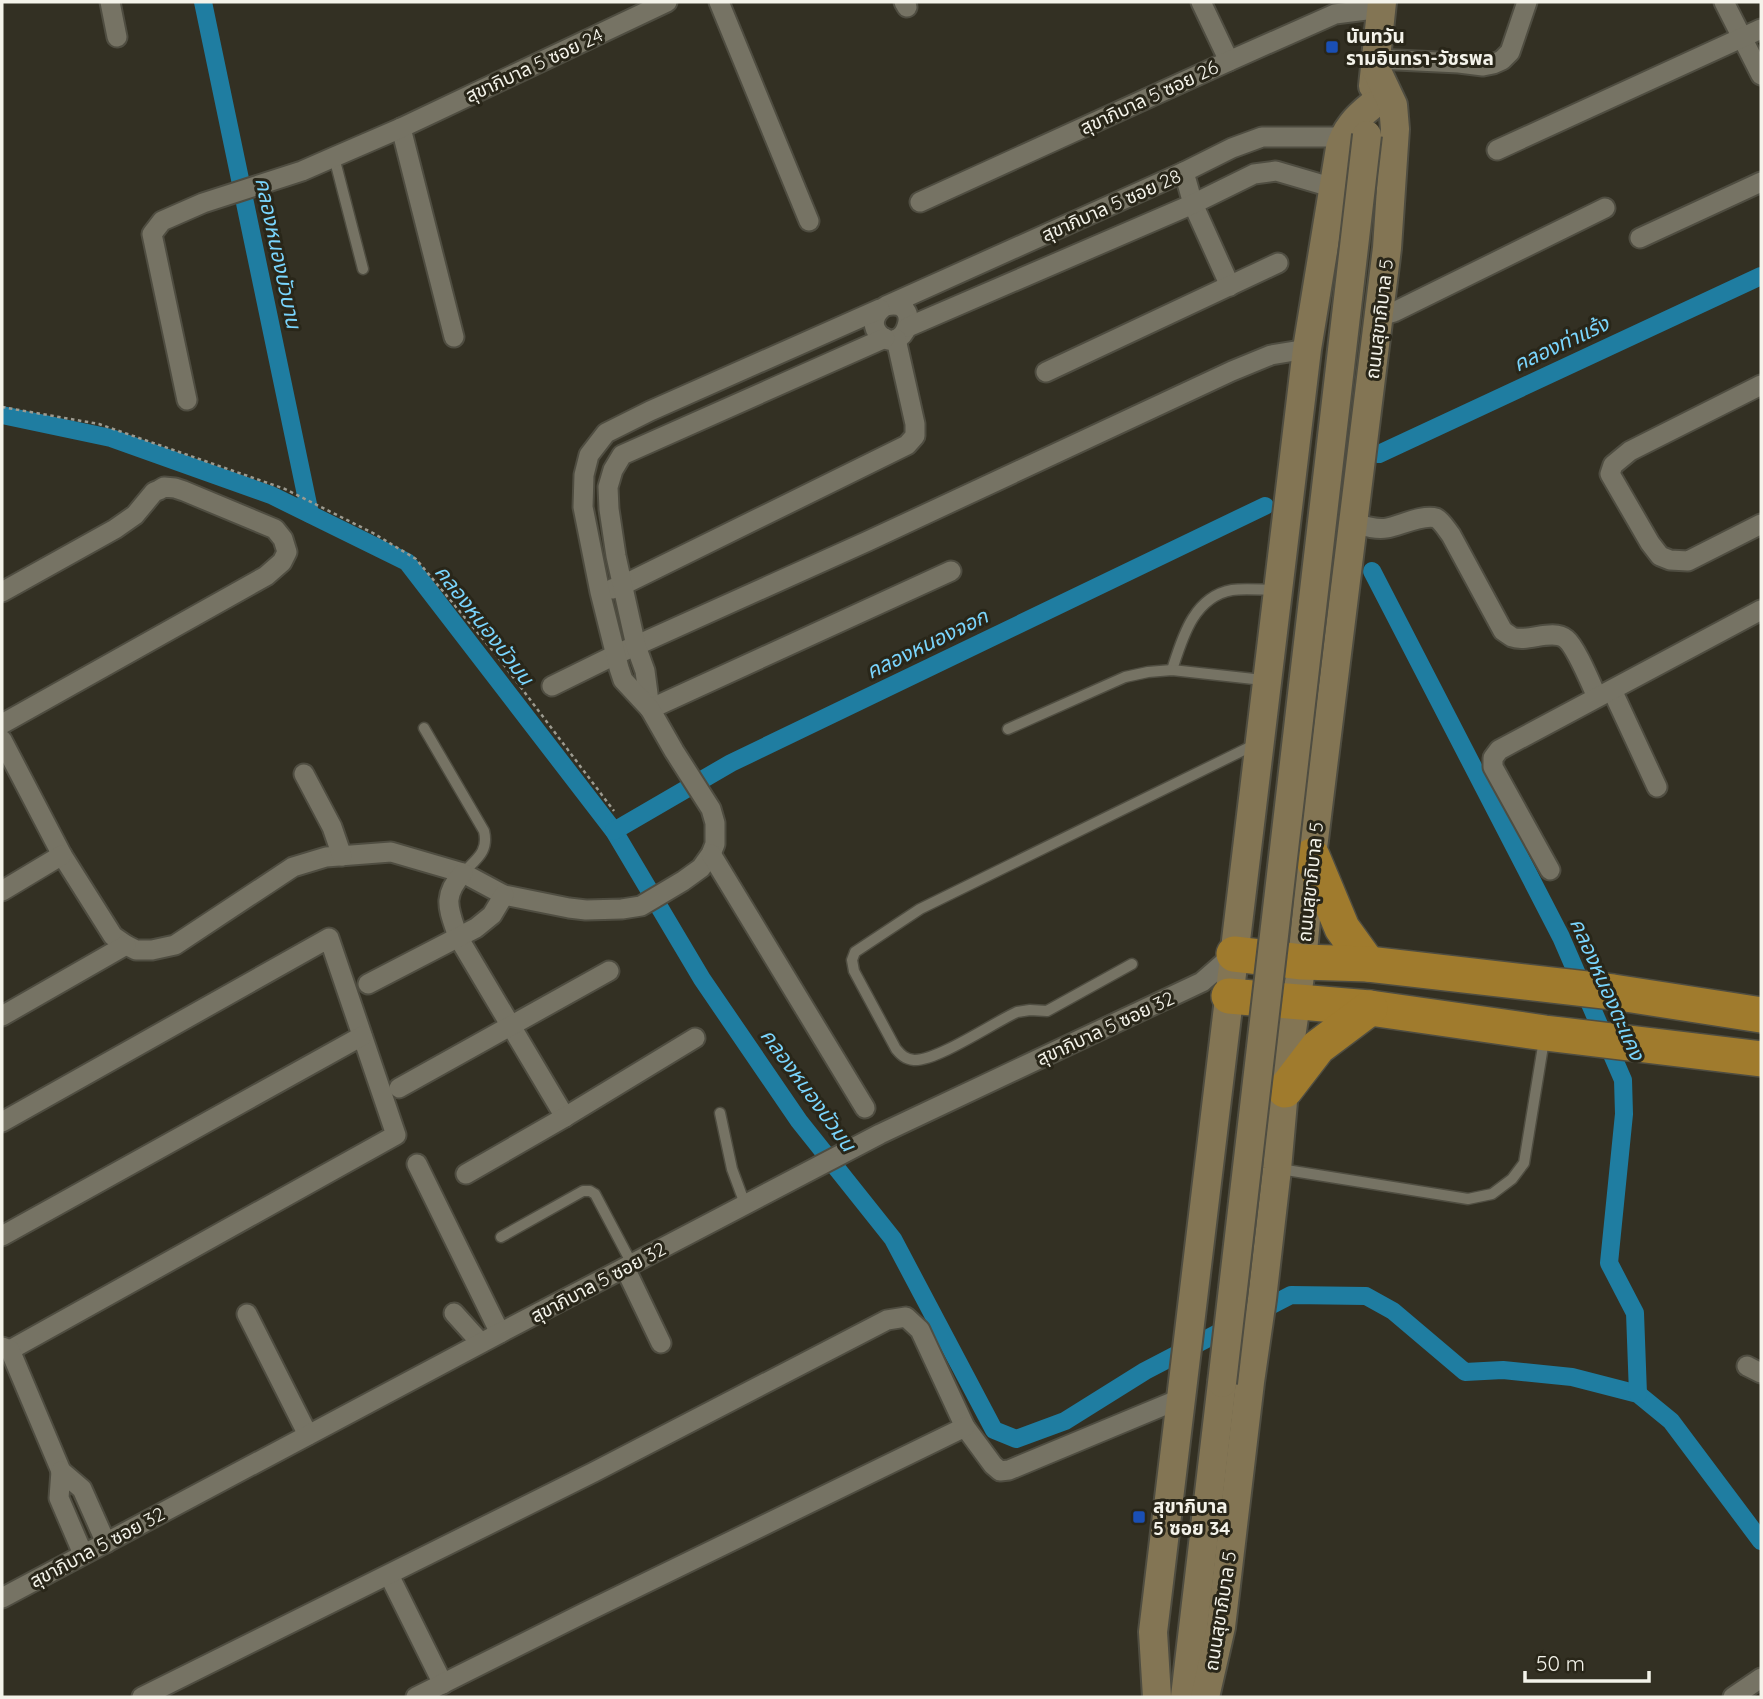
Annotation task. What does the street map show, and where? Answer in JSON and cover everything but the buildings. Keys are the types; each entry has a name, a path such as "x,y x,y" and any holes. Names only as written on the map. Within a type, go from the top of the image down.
{"highway":[{"path":"1312,856 1342,928 1368,964"},
{"path":"1234,954 1302,962 1368,964 1614,992 1761,1015"},
{"path":"1460,1020 1466,975"},
{"path":"1216,989 1761,1059"},
{"path":"1285,1084 1318,1047 1370,1008"},
{"path":"1721,1054 1761,1066"}],"main road":[{"name":"ถนนสุขาภิบาล 5","path":"1157,1697 1153,1632 1219,1078 1216,989 1234,954 1307,349 1334,188 1355,136 1371,106 1382,5"},
{"name":"ถนนสุขาภิบาล 5","path":"1205,1697 1221,1626 1258,1332 1312,856 1387,248 1395,130 1393,106 1376,64"},
{"name":"ถนนสุขาภิบาล 5","path":"1185,1697 1222,1382 1355,136"},
{"path":"1246,856 1251,866 1275,877 1302,868 1312,856"},
{"path":"1219,1078 1229,1066 1248,1056 1265,1057 1272,1061 1285,1084"}],"street":[{"path":"110,2 117,37"},
{"name":"สุขาภิบาล 5 ซอย 24","path":"187,400 152,234 162,221 202,203 302,171 401,128 667,2"},
{"path":"719,2 808,221"},
{"path":"1201,2 1229,61"},
{"path":"1376,64 1493,64 1510,52 1527,2"},
{"path":"1724,2 1761,75"},
{"name":"สุขาภิบาล 5 ซอย 26","path":"920,202 1335,14 1382,5"},
{"path":"1497,150 1761,29"},
{"path":"401,128 454,337"},
{"name":"สุขาภิบาล 5 ซอย 28","path":"623,680 600,592 583,507 583,475 589,455 606,433 1232,148 1262,137 1355,136"},
{"name":"สุขาภิบาล 5 ซอย 28","path":"650,709 645,671 636,646 608,509 608,487 613,470 622,455 1193,204 1254,174 1276,171 1334,188"},
{"path":"1184,172 1193,204 1230,286"},
{"path":"1640,238 1761,182"},
{"path":"1379,316 1394,312 1605,208"},
{"path":"1046,372 1278,263"},
{"path":"600,592 623,585 907,445 915,436 915,424 896,335 908,316 896,306 883,308 876,316 877,332 896,335"},
{"path":"552,686 1232,370 1271,355 1307,349"},
{"path":"1761,385 1630,451 1613,465 1610,474 1650,543 1660,556 1670,560 1688,561 1761,524"},
{"path":"650,411 664,435"},
{"path":"2,592 116,529 135,515 155,492 164,487 184,491 275,529 284,539 287,552 282,562 266,576 2,724"},
{"path":"1354,523 1384,529 1436,518 1443,524 1503,631 1511,637 1558,635 1566,638 1604,694 1657,787"},
{"path":"650,709 951,571"},
{"path":"1550,870 1493,767 1493,758 1499,750 1761,610"},
{"path":"2,740 62,855 113,936 136,950 175,945 293,867 342,856 391,852 463,873 504,895 569,908 622,909 641,906 684,881 701,868 715,844 715,823 711,809 650,709 623,680 645,671"},
{"path":"304,774 332,827 342,856"},
{"path":"711,854 865,1108"},
{"path":"2,891 62,855"},
{"path":"463,873 449,893 451,916 458,937 565,1117"},
{"path":"368,984 476,928 492,915 504,895"},
{"path":"2,1122 329,938 396,1135 6,1348 61,1471 82,1489 106,1543"},
{"path":"2,1016 125,945"},
{"path":"399,1088 608,971"},
{"name":"สุขาภิบาล 5 ซอย 32","path":"2,1598 843,1153 1216,989"},
{"path":"1713,1007 1761,1006"},
{"path":"2,1236 362,1036"},
{"path":"466,1174 695,1038"},
{"path":"417,1164 500,1333"},
{"path":"629,1266 661,1342"},
{"path":"454,1313 481,1343"},
{"path":"247,1314 309,1435"},
{"path":"142,1697 594,1472 887,1320 906,1317 920,1330 965,1427 996,1469 1004,1472 1183,1386"},
{"path":"416,1697 965,1427"},
{"path":"61,1471 59,1498 83,1554"},
{"path":"389,1574 443,1684"},
{"path":"1733,1697 1761,1678"}],"lane":[{"path":"334,157 363,269"},
{"path":"1172,670 1183,635 1195,613 1213,597 1232,590 1278,590"},
{"path":"1008,729 1125,677 1149,672 1172,670 1268,680"},
{"path":"424,728 484,831 484,851 463,873"},
{"path":"1132,964 1047,1011 1017,1012 933,1056 914,1060 904,1058 895,1049 854,971 852,960 855,952 920,909 1260,742"},
{"path":"1276,1169 1468,1199 1492,1194 1512,1179 1524,1163 1547,1033"},
{"path":"720,1113 732,1169 745,1204"},
{"path":"501,1237 583,1191 590,1191 595,1194 629,1266"}],"path":[{"path":"2,407 99,424 285,489 373,533 416,559 498,657 614,811"}],"waterway":[{"name":"คลองหนองบัวบาน","path":"203,2 310,514"},
{"name":"คลองท่าแร้ง","path":"1379,454 1761,276"},
{"name":"คลองหนองบัวมน","path":"2,415 111,438 271,495 407,562 614,831 702,979 799,1121 893,1239 994,1430 1016,1439 1065,1421 1145,1371 1291,1295 1366,1296 1393,1311 1465,1372 1503,1370 1572,1377 1638,1394 1671,1421 1761,1541"},
{"name":"คลองหนองจอก","path":"614,831 731,763 1265,506"},
{"name":"คลองหนองตะแคง","path":"1372,571 1561,937 1623,1080 1624,1114 1609,1263 1635,1313 1638,1394"}],"place":[{"name":"นันทวัน รามอินทรา-วัชรพล","path":"1332,47"},
{"name":"สุขาภิบาล 5 ซอย 34","path":"1139,1517"}]}
